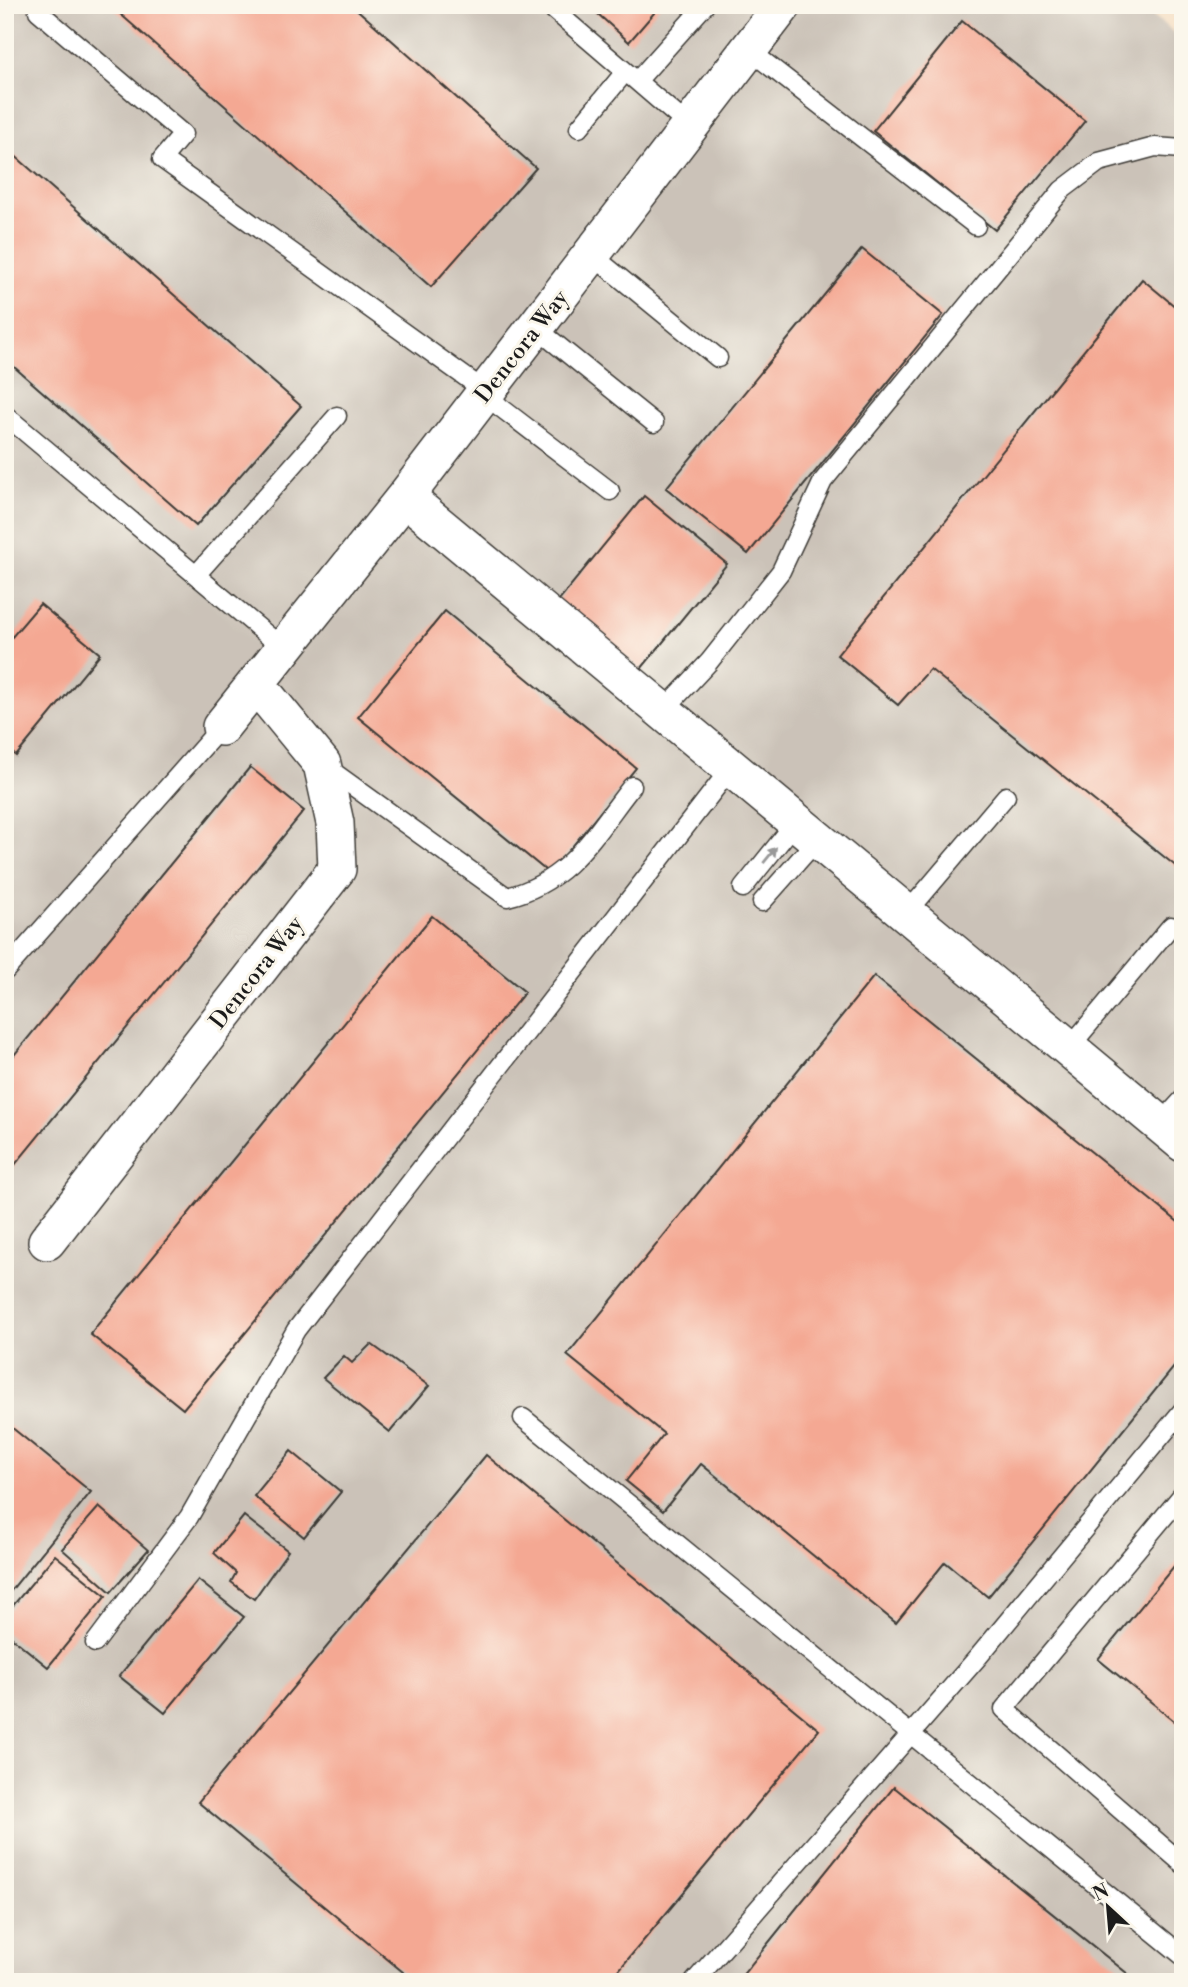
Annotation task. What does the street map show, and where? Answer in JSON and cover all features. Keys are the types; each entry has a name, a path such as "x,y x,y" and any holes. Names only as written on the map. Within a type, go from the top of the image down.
{"street":[{"name":"Dencora Way","path":"222,727 405,497 783,5"},
{"path":"405,497 1069,1048 1175,1122"},
{"name":"Dencora Way","path":"47,1241 337,869 335,823 322,764 256,684"}],"lane":[{"path":"548,5 689,127"},
{"path":"579,128 705,5"},
{"path":"38,11 183,134 162,159 485,391 500,407 610,491"},
{"path":"749,50 976,226"},
{"path":"663,711 709,662 780,571 823,481 1062,190 1099,162 1155,147 1183,149"},
{"path":"592,255 718,358"},
{"path":"536,327 654,423"},
{"path":"5,415 284,649"},
{"path":"195,575 337,416"},
{"path":"5,971 222,727"},
{"path":"322,764 507,897 546,884 573,862 632,786"},
{"path":"95,1643 189,1517 296,1330 731,768"},
{"path":"906,914 1006,796"},
{"path":"743,888 807,831"},
{"path":"762,902 807,831"},
{"path":"1069,1048 1171,926"},
{"path":"694,1982 911,1734 1183,1410"},
{"path":"523,1418 1183,1956"},
{"path":"1183,1494 1004,1709 1183,1864"}],"shaded area":[{"path":"5,5 1140,5 1183,40 1183,1982 5,1982"}],"building":[{"path":"110,5 352,5 536,168 431,287"},
{"path":"588,5 661,5 629,42"},
{"path":"962,21 1085,121 995,230 873,131"},
{"path":"5,147 301,406 196,526 5,359"},
{"path":"862,249 943,315 748,554 666,488"},
{"path":"1142,279 1183,313 1183,872 930,669 898,705 837,655"},
{"path":"644,496 727,564 641,669 558,601"},
{"path":"40,604 100,654 16,756 5,747 5,645"},
{"path":"445,611 636,768 550,874 358,717"},
{"path":"250,767 304,811 5,1177 5,1066"},
{"path":"432,916 525,992 183,1409 90,1334"},
{"path":"874,976 1183,1226 1183,1356 988,1597 945,1562 896,1623 701,1464 663,1511 626,1481 664,1434 567,1355"},
{"path":"371,1344 429,1386 390,1432 323,1378 344,1356 352,1363"},
{"path":"5,1422 91,1492 5,1598"},
{"path":"291,1451 341,1492 304,1537 254,1496"},
{"path":"486,1455 819,1730 609,1982 415,1982 198,1802"},
{"path":"99,1507 148,1550 111,1592 62,1549"},
{"path":"244,1516 288,1551 254,1599 231,1582 236,1573 214,1553"},
{"path":"55,1555 106,1596 48,1667 5,1632 5,1615"},
{"path":"1183,1555 1183,1728 1098,1659"},
{"path":"198,1580 244,1617 165,1713 119,1676"},
{"path":"894,1787 1138,1982 737,1982"}]}
